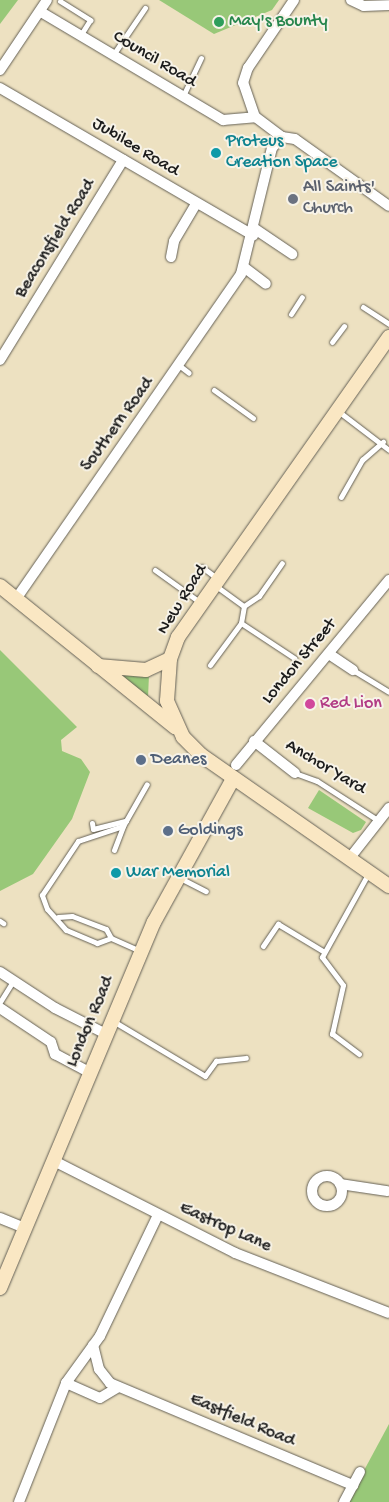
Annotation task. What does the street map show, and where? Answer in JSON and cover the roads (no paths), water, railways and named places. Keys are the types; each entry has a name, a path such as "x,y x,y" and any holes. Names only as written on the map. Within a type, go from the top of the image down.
{"street":[{"path":"0,70 40,12 46,0"},
{"path":"294,0 244,78 243,94 255,117 282,137 294,139 389,206"},
{"path":"351,0 364,6 389,5"},
{"name":"Council Road","path":"40,12 223,120 255,117"},
{"name":"Jubilee Road","path":"0,88 196,204 254,232"},
{"name":"Southern Road","path":"16,599 180,366 245,268 270,155 282,137"},
{"name":"Beaconsfield Road","path":"0,360 123,160"},
{"path":"171,256 174,241 196,204"},
{"path":"254,232 292,254"},
{"path":"245,268 266,284"},
{"name":"New Road","path":"389,337 201,603 170,658 167,701 178,728 201,755 368,874 389,886"},
{"name":"London Street","path":"236,765 254,741 330,654 389,580"},
{"path":"1,589 178,728"},
{"path":"330,654 353,670"},
{"path":"98,666 146,670 170,658"},
{"name":"Anchor Yard","path":"254,741 295,773"},
{"name":"London Road","path":"0,1288 141,951 177,877 233,779"},
{"path":"349,859 389,808"},
{"path":"0,972 106,1034"},
{"path":"0,1008 51,1042 55,1054 90,1073"},
{"name":"Eastrop Lane","path":"54,1161 235,1253 389,1313"},
{"path":"340,1184 388,1190"},
{"path":"19,1502 66,1383 94,1345 158,1215"},
{"path":"0,1218 25,1228"},
{"name":"Eastfield Road","path":"94,1345 101,1374 118,1387 353,1485"},
{"path":"66,1383 100,1398 118,1387"},
{"path":"344,1502 360,1472"}],"lane":[{"path":"60,1 90,20 80,36"},
{"path":"113,55 145,8"},
{"path":"183,96 201,58"},
{"path":"291,314 302,297"},
{"path":"363,307 389,324"},
{"path":"332,342 344,326"},
{"path":"180,366 189,373"},
{"path":"214,390 254,418"},
{"path":"337,411 383,442 389,450"},
{"path":"341,497 362,460 383,442"},
{"path":"210,665 241,623 244,606 259,596 282,563"},
{"path":"202,567 244,606"},
{"path":"155,570 201,603"},
{"path":"241,623 294,658"},
{"path":"353,670 389,692"},
{"name":"Anchor Yard","path":"295,773 317,781 380,821"},
{"path":"114,850 124,823 147,784"},
{"path":"92,823 94,829 124,823"},
{"path":"110,938 98,943 66,930 58,917 47,909 44,886 78,841 124,823"},
{"path":"359,1054 332,1034 343,985 326,964 323,951 368,874"},
{"path":"177,877 206,891"},
{"path":"58,917 72,916 106,929 110,938 141,951"},
{"path":"262,946 280,925 323,951"},
{"path":"0,1002 13,981"},
{"path":"112,1020 206,1076 216,1061 246,1058"}],"place":[{"name":"May's Bounty","path":"219,22"},
{"name":"Proteus Creation Space","path":"216,153"},
{"name":"All Saints' Church","path":"293,199"},
{"name":"Red Lion","path":"310,704"},
{"name":"Deanes","path":"141,760"},
{"name":"Goldings","path":"168,831"},
{"name":"War Memorial","path":"116,873"}]}
